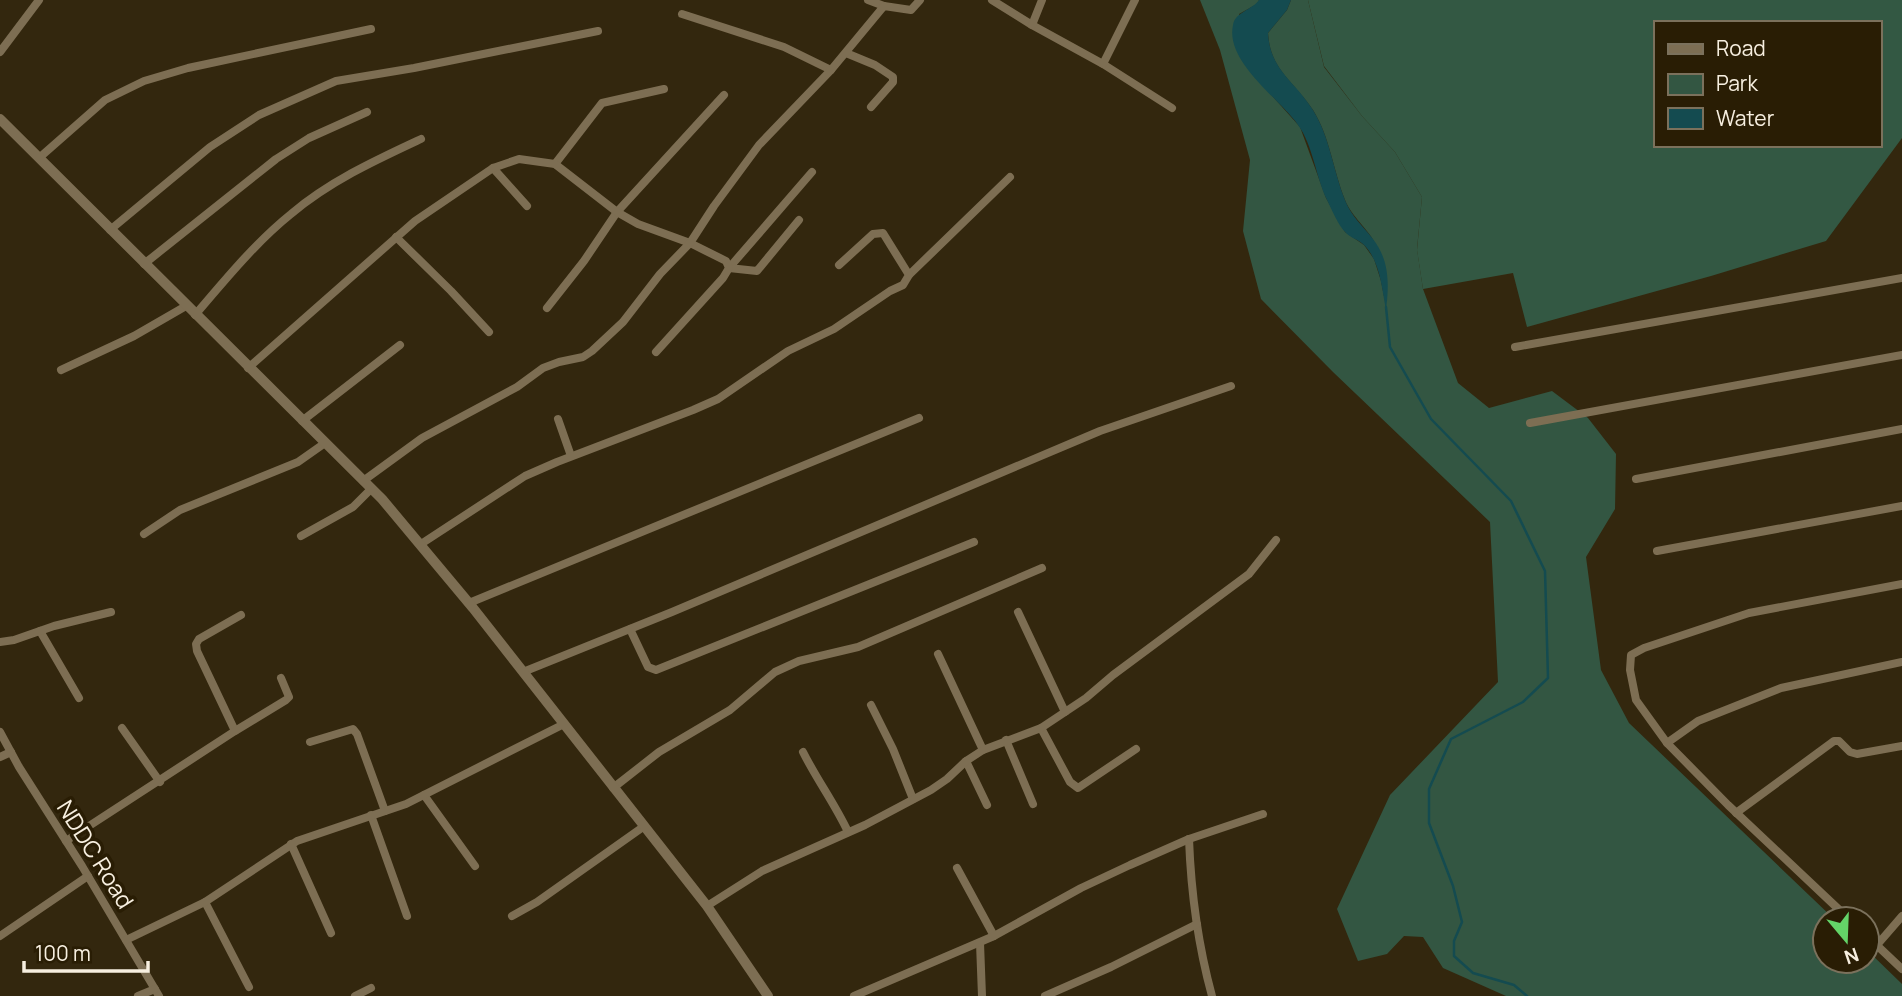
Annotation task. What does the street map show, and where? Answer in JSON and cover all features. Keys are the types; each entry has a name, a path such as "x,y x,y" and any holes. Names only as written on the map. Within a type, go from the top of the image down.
{"street":[{"path":"0,52 39,0"},
{"path":"868,0 884,6 911,10 920,0"},
{"path":"992,0 1031,26 1103,64 1171,108"},
{"path":"1031,26 1042,0"},
{"path":"1103,64 1135,0"},
{"path":"301,536 353,507 367,485 422,438 517,387 543,369 592,351 622,322 660,274 691,243 714,206 759,145 831,70 884,6"},
{"path":"682,14 783,47 831,70"},
{"path":"39,158 105,100 144,81 188,68 371,29"},
{"path":"110,230 210,148 259,115 323,87 345,79 598,31"},
{"path":"846,53 875,65 893,77 893,82 871,107"},
{"path":"555,164 602,103 664,89"},
{"path":"547,308 584,261 617,212 724,95"},
{"path":"144,264 276,159 309,138 367,112"},
{"path":"0,118 367,485 421,544 706,906 768,996"},
{"path":"195,315 246,257 291,214 363,166 421,139"},
{"path":"248,368 415,221 493,168 519,159 555,164 617,212 638,224 691,243 726,261 729,268"},
{"path":"493,168 527,206"},
{"path":"656,352 812,172"},
{"path":"421,544 525,476 718,399 788,351 834,329 903,285 909,275 1010,177"},
{"path":"729,268 757,271 799,220"},
{"path":"839,265 873,233 879,232 883,233 909,275"},
{"path":"396,237 489,332"},
{"path":"1516,347 1902,278"},
{"path":"61,370 134,336 186,306"},
{"path":"302,421 400,345"},
{"path":"1530,424 1902,355"},
{"path":"523,672 1100,431 1231,386"},
{"path":"469,603 919,418"},
{"path":"558,419 571,456"},
{"path":"1636,479 1902,429"},
{"path":"144,534 180,510 298,462 325,443"},
{"path":"1657,551 1902,506"},
{"path":"706,906 762,870 848,832 913,799 947,779 966,761 984,750 1041,728 1249,574 1276,540"},
{"path":"629,629 648,667 656,670 974,542"},
{"path":"613,788 659,752 730,710 775,671 799,661 858,647 1042,568"},
{"path":"1834,905 1736,813 1667,743 1636,700 1630,670 1631,655 1644,648 1749,613 1902,584"},
{"path":"0,642 111,612"},
{"path":"1018,612 1065,712"},
{"path":"235,731 196,644 199,639 241,615"},
{"path":"40,631 79,698"},
{"path":"938,654 984,750"},
{"path":"1667,743 1698,721 1781,688 1902,662"},
{"path":"66,841 235,731 272,710 289,697 281,678"},
{"path":"871,705 893,749 913,799"},
{"path":"126,940 205,902 291,844 424,795 564,724"},
{"path":"122,728 160,782"},
{"path":"1041,728 1070,782 1078,788 1136,750"},
{"path":"310,742 353,729 385,810"},
{"name":"NDDC Road","path":"0,732 157,992"},
{"path":"1006,740 1033,804"},
{"path":"1736,813 1834,741 1839,741 1850,752 1857,754 1902,746"},
{"path":"0,757 11,752"},
{"path":"803,752 848,832"},
{"path":"966,761 987,805"},
{"path":"424,795 475,866"},
{"path":"854,996 869,992 980,943 1081,888 1189,839 1264,814"},
{"path":"372,815 407,916"},
{"path":"512,916 537,902 643,827"},
{"path":"1189,839 1197,924 1212,996"},
{"path":"291,844 331,933"},
{"path":"957,868 993,936"},
{"path":"0,936 88,876"},
{"path":"205,902 249,987"},
{"path":"1881,940 1902,916"},
{"path":"1045,996 1197,924"},
{"path":"980,943 982,996"},
{"path":"1881,949 1902,969"},
{"path":"355,996 371,988"},
{"path":"138,996 157,992"}],"green space":[{"path":"1200,0 1259,0 1257,4 1239,14 1250,71 1300,127 1326,198 1345,232 1364,245 1374,259 1386,307 1375,244 1345,200 1319,120 1278,66 1270,46 1268,33 1287,10 1291,0 1308,0 1324,67 1362,116 1395,152 1422,197 1417,249 1423,289 1458,383 1489,408 1552,391 1588,418 1616,454 1615,509 1586,557 1601,670 1629,723 1819,905 1811,905 1811,975 1881,975 1881,964 1902,984 1902,996 1506,996 1443,968 1423,937 1404,936 1387,954 1358,961 1337,909 1390,795 1498,682 1490,522 1261,299 1243,231 1250,160 1220,50"},
{"path":"1308,0 1902,0 1902,138 1826,241 1527,327 1513,273 1423,289 1417,250 1422,197 1395,152 1362,116 1324,66"}],"water":[{"path":"1259,0 1291,0 1287,10 1268,33 1273,57 1319,120 1348,206 1379,247 1388,282 1386,310 1374,259 1364,245 1346,233 1338,222 1323,191 1303,133 1289,114 1255,79 1237,52 1233,39 1234,21"}],"waterway":[{"path":"1386,307 1390,347 1431,419 1511,501 1545,571 1548,678 1523,702 1451,739 1429,789 1429,823 1453,886 1462,922 1454,941 1454,956 1473,973 1514,985 1527,996"}]}
